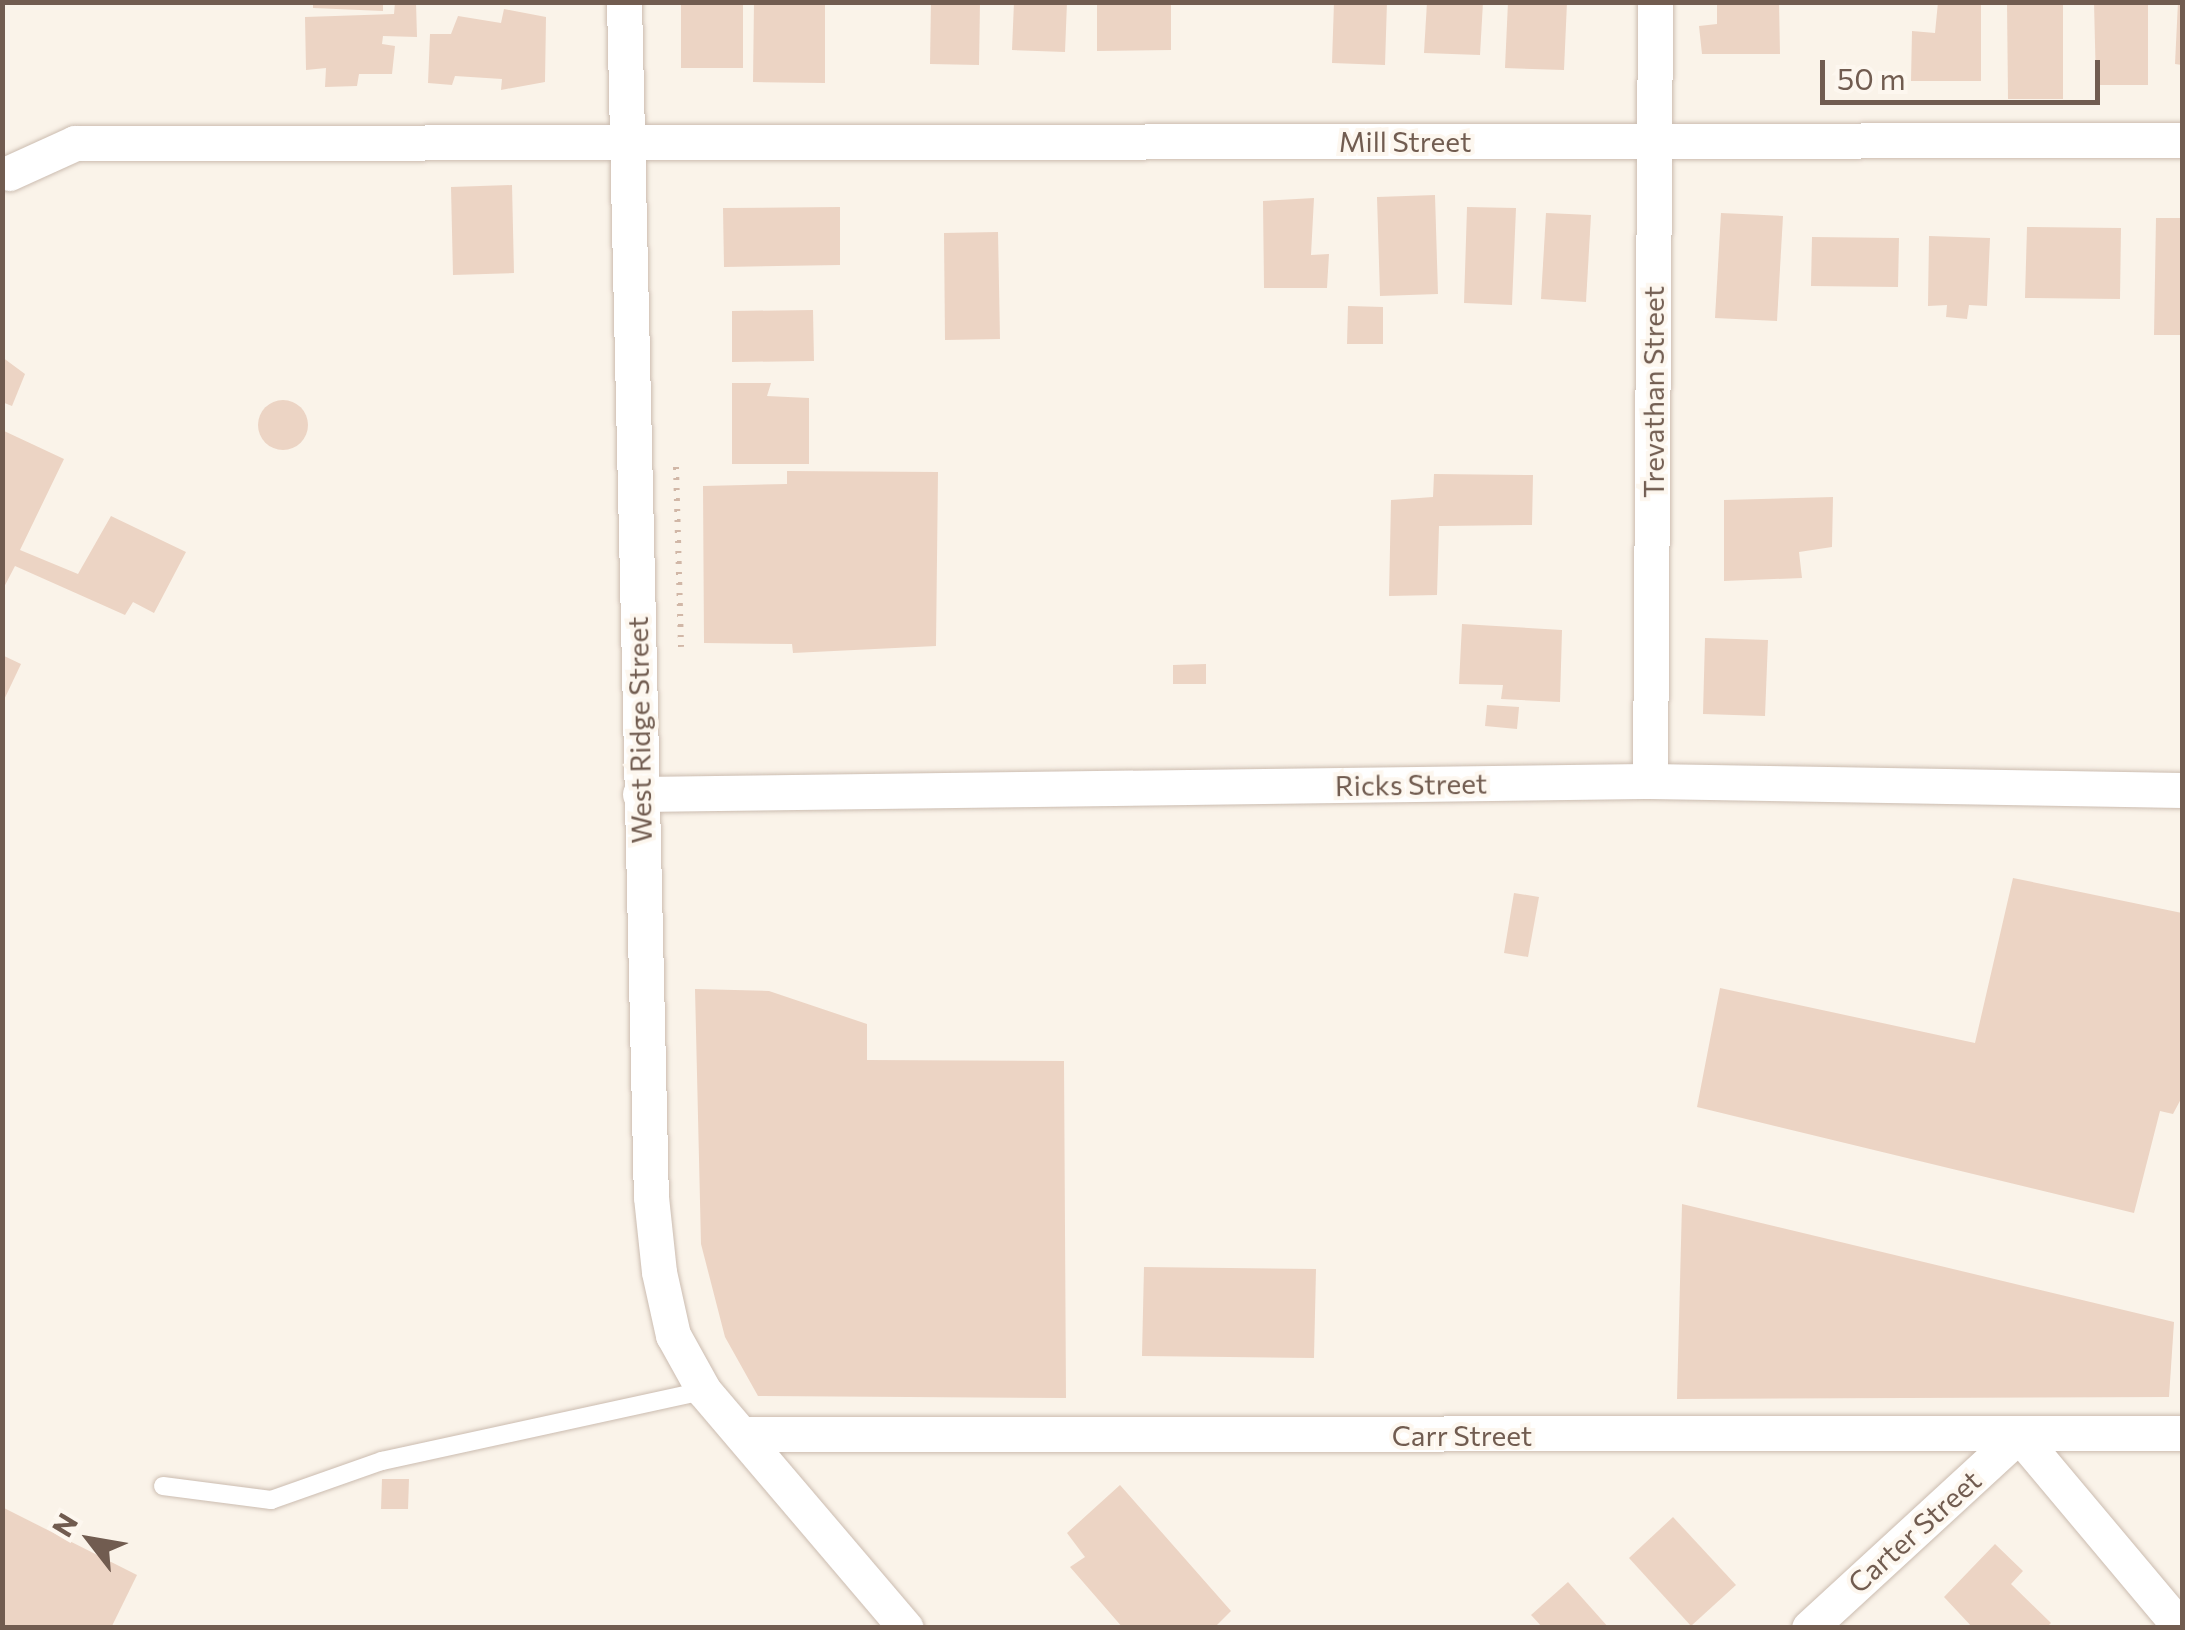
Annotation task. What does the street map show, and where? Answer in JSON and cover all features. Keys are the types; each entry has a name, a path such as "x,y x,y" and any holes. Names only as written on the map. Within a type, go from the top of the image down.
{"street":[{"name":"West Ridge Street","path":"624,2 650,1196 673,1335 704,1392 906,1628"},
{"name":"Trevathan Street","path":"1650,781 1655,2"},
{"name":"Mill Street","path":"8,173 75,143 2182,140"},
{"name":"Ricks Street","path":"640,794 1650,781 2182,790"},
{"name":"Carr Street","path":"741,1434 2182,1433"},
{"name":"Carter Street","path":"1809,1628 2020,1435"},
{"path":"2020,1435 2182,1628"}],"lane":[{"path":"163,1486 271,1500 382,1461 704,1392"}],"path":[{"path":"676,467 682,647"}],"building":[{"path":"313,2 383,2 383,11 313,8"},
{"path":"395,2 416,2 417,37 383,36 382,44 395,46 392,74 359,74 357,86 325,87 326,68 306,70 305,17 394,14"},
{"path":"681,2 743,2 743,68 681,68"},
{"path":"754,2 825,2 825,83 753,82"},
{"path":"931,2 980,2 979,65 930,64"},
{"path":"1014,2 1067,2 1065,52 1012,50"},
{"path":"1097,2 1171,2 1171,50 1097,51"},
{"path":"1334,2 1387,2 1385,65 1332,63"},
{"path":"1427,2 1483,2 1480,55 1424,53"},
{"path":"1508,2 1567,2 1564,70 1505,68"},
{"path":"1717,2 1779,2 1780,54 1702,54 1699,26 1717,24"},
{"path":"1938,2 1981,2 1981,81 1911,81 1912,31 1935,33"},
{"path":"2007,2 2063,2 2063,99 2008,99"},
{"path":"2094,2 2148,2 2148,85 2096,85"},
{"path":"2178,2 2182,2 2182,65 2175,64"},
{"path":"504,9 546,17 545,82 501,90 502,79 455,76 452,85 428,83 430,34 451,34 458,16 501,23"},
{"path":"512,185 514,273 453,275 451,187"},
{"path":"1435,195 1438,294 1380,296 1377,197"},
{"path":"1314,198 1311,255 1329,254 1327,288 1264,288 1263,201"},
{"path":"840,207 840,265 724,267 723,208"},
{"path":"1467,207 1516,208 1512,305 1464,303"},
{"path":"1546,213 1591,215 1586,302 1541,299"},
{"path":"1721,213 1783,216 1777,321 1715,318"},
{"path":"2156,218 2182,218 2182,335 2154,335"},
{"path":"2027,227 2121,228 2120,299 2025,298"},
{"path":"998,232 1000,339 945,340 944,233"},
{"path":"1929,236 1990,238 1987,306 1969,305 1967,319 1946,317 1947,305 1928,306"},
{"path":"1812,237 1899,238 1898,287 1811,286"},
{"path":"1348,306 1383,307 1383,344 1347,344"},
{"path":"813,310 814,361 732,362 732,311"},
{"path":"2,357 25,374 12,406 2,402"},
{"path":"732,383 771,383 767,396 809,398 809,464 732,464"},
{"path":"283,400 300,408 308,425 300,442 283,450 266,442 258,425 266,408"},
{"path":"2,430 64,459 20,550 78,574 111,516 186,552 154,613 133,602 125,615 15,566 2,591"},
{"path":"787,471 938,472 936,646 793,653 792,644 704,643 703,486 787,484"},
{"path":"1434,474 1533,475 1532,525 1439,526 1437,595 1389,596 1391,500 1433,497"},
{"path":"1833,497 1832,547 1799,552 1802,578 1724,581 1724,500"},
{"path":"1462,624 1562,630 1560,702 1501,699 1503,685 1459,684"},
{"path":"1705,638 1768,640 1765,716 1703,714"},
{"path":"2,655 21,664 2,704"},
{"path":"1206,664 1206,684 1173,684 1173,665"},
{"path":"1487,705 1519,707 1517,729 1485,726"},
{"path":"2013,878 2182,913 2182,1097 2173,1114 2160,1111 2134,1213 1697,1107 1720,988 1975,1043"},
{"path":"1514,893 1539,897 1528,957 1504,953"},
{"path":"695,989 769,991 867,1024 867,1060 1064,1061 1066,1398 758,1396 725,1337 701,1244"},
{"path":"1682,1204 2174,1322 2169,1397 1677,1399"},
{"path":"1144,1267 1316,1269 1314,1358 1142,1356"},
{"path":"382,1479 409,1479 408,1509 381,1509"},
{"path":"1120,1485 1231,1611 1214,1628 1123,1628 1070,1567 1085,1557 1067,1533"},
{"path":"2,1507 137,1575 111,1628 2,1628"},
{"path":"1673,1517 1736,1585 1691,1626 1629,1558"},
{"path":"1995,1544 2023,1571 2011,1584 2051,1623 2046,1628 1973,1628 1944,1597"},
{"path":"1568,1582 1609,1628 1543,1628 1531,1615"}]}
